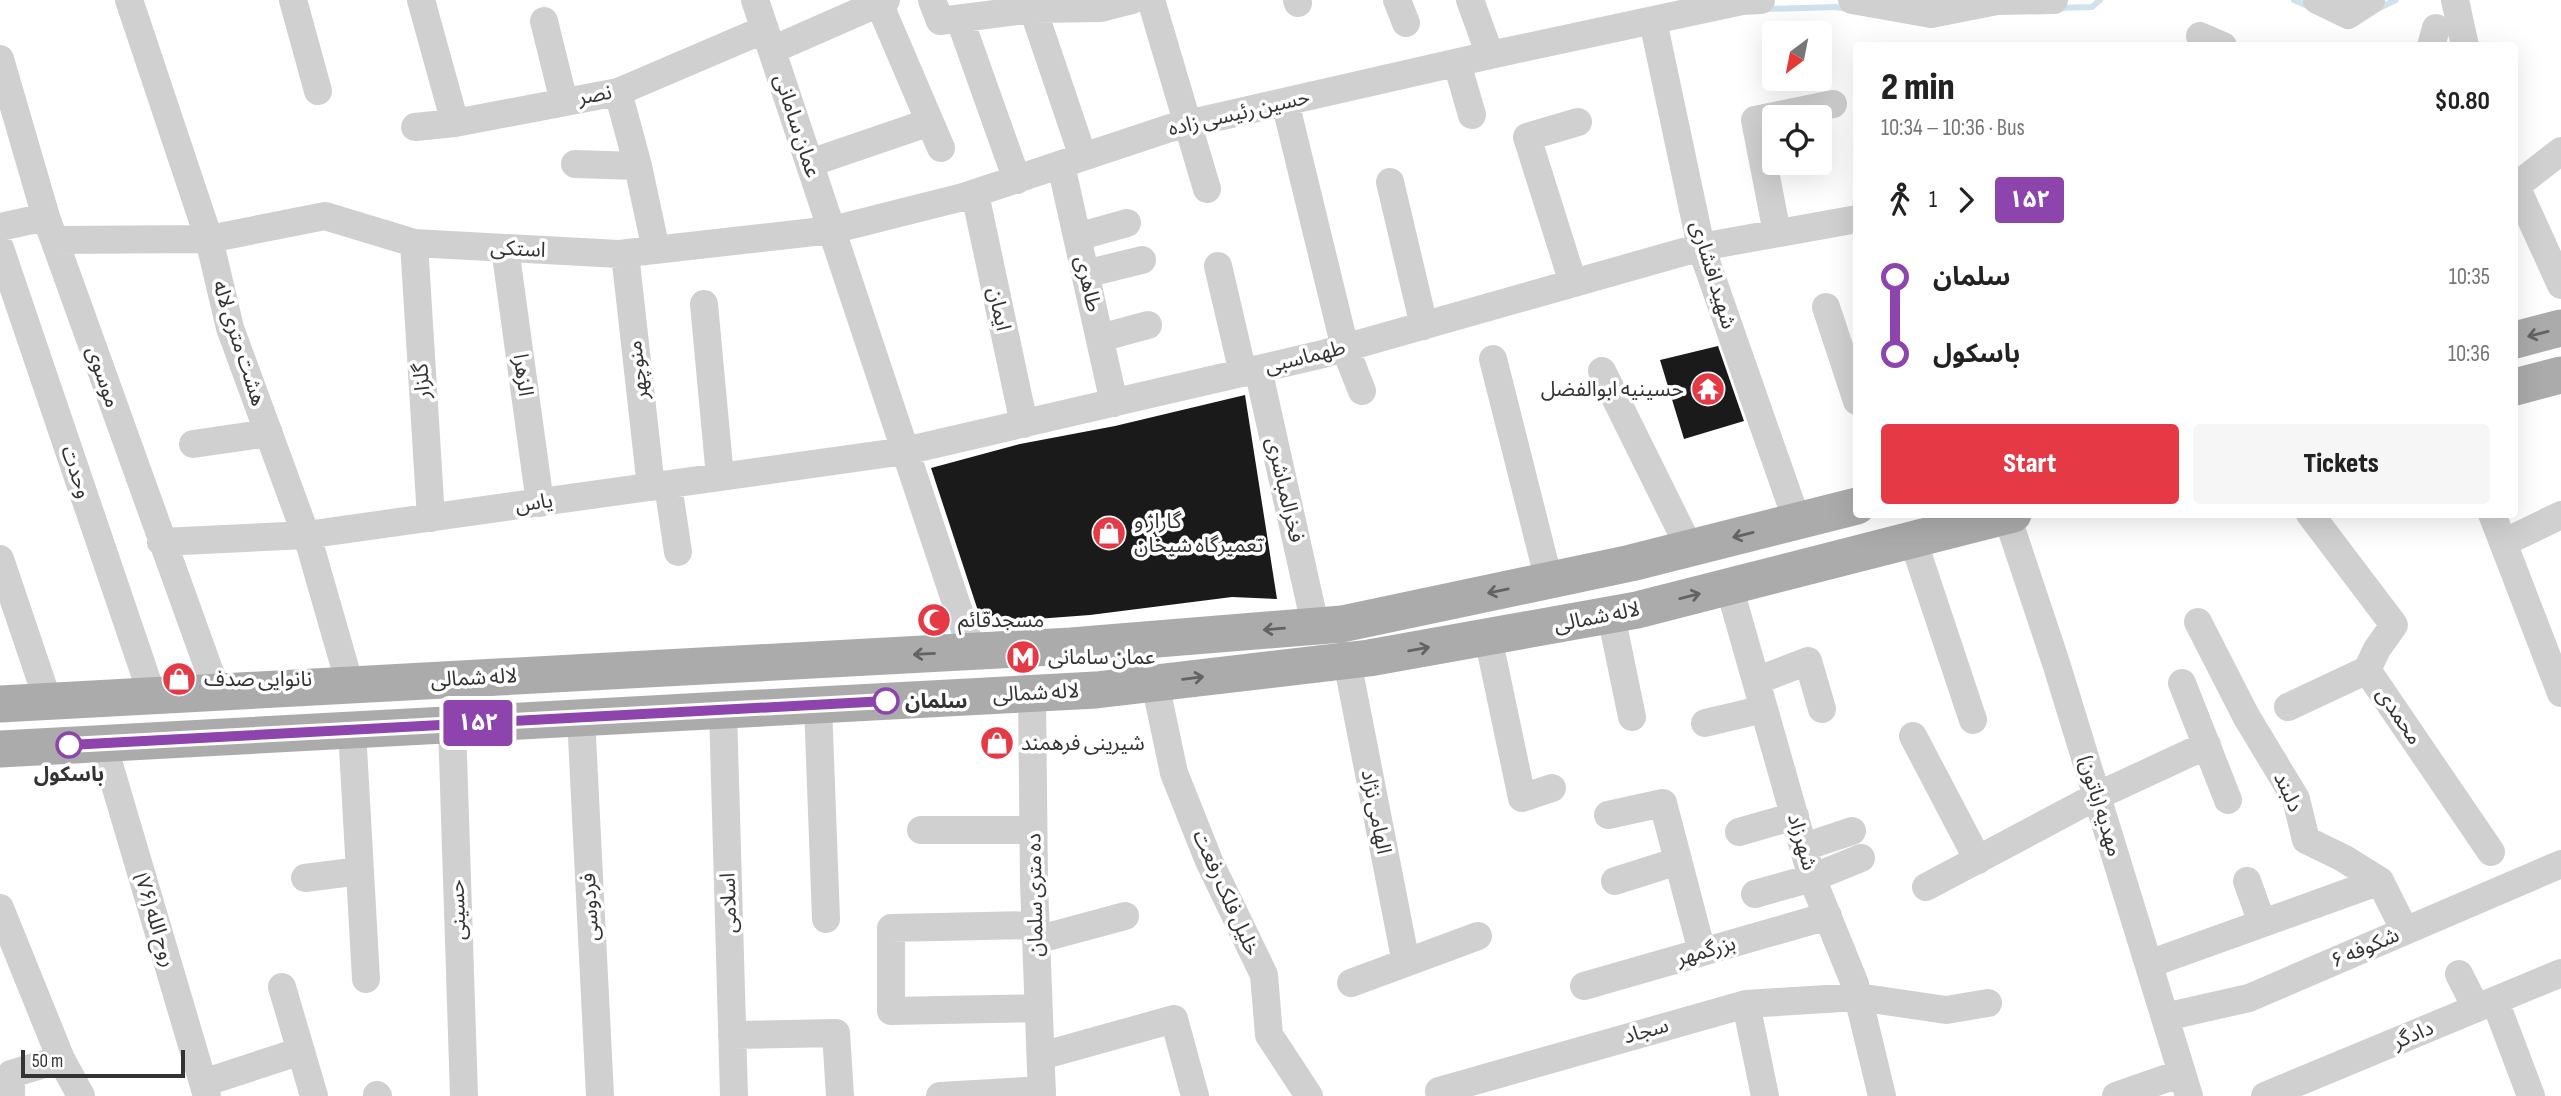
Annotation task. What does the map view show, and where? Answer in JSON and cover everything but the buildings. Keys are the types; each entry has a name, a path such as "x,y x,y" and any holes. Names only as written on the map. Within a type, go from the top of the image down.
{"main road":[{"path":"2518,339 2561,328"},
{"name":"لاله شمالی","path":"0,704 1071,646 1342,624 1649,559 1853,507"},
{"name":"لاله شمالی","path":"0,749 1096,690 1346,661 1611,615 1998,518"},
{"path":"1649,559 1654,606"},
{"path":"636,714 617,697 613,691 615,687 630,675 661,668"},
{"path":"519,721 530,716 560,712 569,698 564,690 542,674"}],"street":[{"name":"هشت متری لاله","path":"129,0 209,239 230,328 306,536 350,685"},
{"path":"293,0 318,92"},
{"path":"421,0 455,123"},
{"name":"عمان سامانی","path":"755,0 972,651"},
{"path":"1017,180 944,14 1132,0"},
{"path":"1151,0 1208,189"},
{"path":"1470,0 1490,55"},
{"name":"حسین رئیسی زاده","path":"832,230 975,194 1187,124 1457,63 1658,11 1761,0"},
{"path":"1852,0 1931,14 1997,1 2054,0"},
{"path":"2317,0 2348,16 2371,0"},
{"path":"2455,0 2464,42"},
{"path":"882,2 941,148"},
{"name":"نصر","path":"415,127 455,123 618,92 882,2"},
{"name":"طاهری","path":"1033,9 1072,161 1077,237 1114,403"},
{"name":"شهید افشاری","path":"1658,11 1701,247 1797,522"},
{"path":"544,21 564,102"},
{"name":"موسوی","path":"0,59 51,229 217,692"},
{"path":"1457,63 1472,115"},
{"path":"618,92 638,166 656,250"},
{"path":"1285,102 1345,348 1362,391"},
{"path":"1777,233 1755,120 1833,104"},
{"path":"810,163 930,122"},
{"path":"1573,283 1527,136 1578,122"},
{"path":"2518,183 2561,151"},
{"path":"575,164 638,166"},
{"path":"1390,182 1424,326"},
{"path":"2518,192 2561,285"},
{"name":"ایمان","path":"975,194 1024,424"},
{"name":"استکی","path":"0,227 209,239 325,216 414,243 625,254 832,230"},
{"name":"طهماسبی","path":"905,451 1345,348 1701,247 1853,220"},
{"path":"1077,237 1127,223"},
{"name":"گلزار","path":"414,243 431,518"},
{"name":"وحدت","path":"0,248 152,695"},
{"name":"الزهرا","path":"505,248 540,503"},
{"name":"منوچهر","path":"625,254 660,486 678,552"},
{"path":"1085,274 1142,260"},
{"name":"فخرالمباشری","path":"1218,266 1251,371 1312,611"},
{"path":"704,304 720,477"},
{"path":"1826,307 1853,389"},
{"path":"1100,338 1148,325"},
{"path":"1493,359 1549,580"},
{"path":"1602,371 1690,549"},
{"path":"194,444 269,433"},
{"name":"یاس","path":"161,542 306,536 905,451"},
{"path":"2503,543 2561,515"},
{"name":"مهدیه (باتون)","path":"2011,518 2186,1085"},
{"name":"محمدی","path":"2313,518 2394,625 2377,649 2367,670 2491,852"},
{"path":"2494,518 2561,693"},
{"path":"1913,540 1973,720"},
{"path":"0,559 48,701"},
{"name":"شهرزاد","path":"1729,586 1812,878 1858,998 1882,1096"},
{"path":"1611,615 1632,717"},
{"name":"دلبند","path":"2198,622 2246,716 2296,799 2306,840 2343,858 2380,881"},
{"path":"1488,637 1522,798 1552,788"},
{"name":"الهامی نژاد","path":"1346,661 1405,962"},
{"path":"1756,681 1808,661 1822,709"},
{"path":"2288,707 2367,670"},
{"name":"خلیل فلک رفعت","path":"1156,682 1174,773 1209,861 1264,975 1269,1035 1309,1096"},
{"path":"2182,683 2228,800"},
{"name":"ده متری سلمان","path":"1032,693 1033,830 1042,1093"},
{"path":"818,705 827,919"},
{"path":"1705,723 1764,709"},
{"name":"اسلامی","path":"723,710 734,1096"},
{"name":"فردوسی","path":"581,717 600,1096"},
{"name":"حسینی","path":"452,724 464,1096"},
{"path":"352,730 366,979"},
{"path":"1913,736 1978,860"},
{"name":"روح الله (۷۶)","path":"103,744 205,1090"},
{"path":"1926,887 2097,796 2207,745"},
{"path":"1608,815 1663,803 1702,952"},
{"path":"1739,832 1795,817"},
{"path":"920,830 1033,830"},
{"path":"1804,847 1852,831"},
{"path":"1755,894 1812,878 1861,858"},
{"path":"1615,881 1678,861"},
{"name":"شکوفه ۶","path":"2165,1017 2249,998 2561,864"},
{"path":"305,878 360,871"},
{"path":"2247,881 2262,923"},
{"path":"2148,964 2380,881 2405,930"},
{"path":"0,908 61,1059 81,1096"},
{"path":"1038,1008 891,1011 891,928 1036,933 1125,916"},
{"name":"بزرگمهر","path":"1584,986 1828,916"},
{"path":"1351,983 1478,936"},
{"name":"دادگر","path":"2265,1096 2561,973"},
{"path":"2459,974 2486,1004 2531,1096"},
{"path":"282,987 314,1096"},
{"name":"سجاد","path":"1439,1091 1746,1004 1858,998 1947,1010 1988,1003"},
{"path":"1746,1004 1765,1096"},
{"path":"1041,1056 1174,1019 1195,1096"},
{"path":"732,1035 836,1033 840,1096"},
{"path":"205,1090 301,1051"},
{"path":"11,1096 11,1074 61,1059"},
{"path":"2116,1096 2186,1085"},
{"path":"940,1096 1042,1093"}],"waterway":[{"path":"2059,8 2092,7 2100,0"},
{"path":"2294,0 2310,7"},
{"path":"2379,8 2396,0"},
{"path":"1765,9 1848,9"}],"bus line":[{"name":"۱۵۲","path":"69,745 886,701"}],"place":[{"name":"حسینیه ابوالفضل","path":"1708,389"},
{"name":"گاراژ و تعمیرگاه شیخان","path":"1109,533"},
{"name":"مسجدقائم","path":"934,620"},
{"name":"عمان سامانی","path":"1023,657"},
{"name":"نانوایی صدف","path":"179,679"},
{"name":"سلمان","path":"886,701"},
{"name":"شیرینی فرهمند","path":"997,743"},
{"name":"باسکول","path":"69,745"}]}
